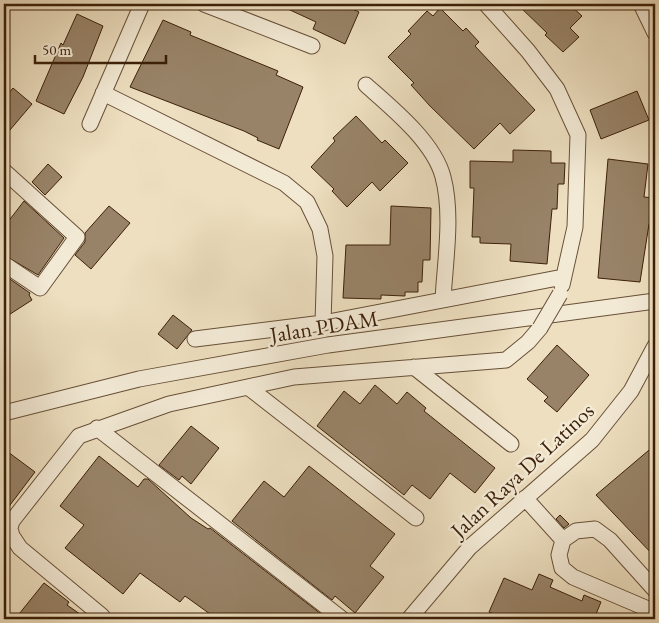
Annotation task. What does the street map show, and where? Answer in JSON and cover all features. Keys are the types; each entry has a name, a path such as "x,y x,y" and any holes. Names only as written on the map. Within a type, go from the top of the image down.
{"street":[{"path":"90,124 142,4"},
{"path":"204,4 312,46"},
{"path":"102,616 20,548 12,536 10,528 12,521 79,436 97,428 169,404 294,377 506,360 528,342 540,328 560,294 575,227 578,135 557,89 528,51 486,4"},
{"path":"641,4 655,33"},
{"path":"366,85 404,119 431,153 443,176 447,205 443,300"},
{"path":"103,93 284,183 307,202 320,230 325,256 323,323"},
{"path":"4,171 77,237 40,288 4,264"},
{"path":"195,339 323,323 563,277"},
{"name":"Jalan PDAM","path":"4,413 140,379 328,345 655,300"},
{"name":"Jalan Raya De Latinos","path":"409,619 470,547 592,440 631,391 655,346"},
{"path":"414,367 511,444"},
{"path":"248,387 416,518"},
{"path":"97,428 342,619"},
{"path":"525,498 564,540"},
{"path":"655,590 610,540 595,529 576,530 564,540 559,555 562,568 573,577 655,612"}],"building":[{"path":"277,4 341,4 359,12 345,44 313,29 316,22"},
{"path":"517,4 569,4 582,16 570,28 579,37 563,52 545,35 547,33"},
{"path":"440,8 463,31 466,28 479,42 475,46 535,110 510,134 500,123 474,149 430,106 411,85 414,83 388,57 411,34 408,31 427,11 433,16"},
{"path":"77,14 103,26 83,77 64,114 36,101 61,43 63,45"},
{"path":"163,20 191,32 190,35 278,71 276,75 303,87 279,149 257,140 258,138 244,131 130,87"},
{"path":"13,88 32,104 4,137 4,99"},
{"path":"637,91 649,120 601,139 590,110"},
{"path":"356,116 382,143 385,140 408,163 380,191 372,182 347,207 332,191 334,189 311,167 335,141 333,138"},
{"path":"513,150 551,151 551,163 565,163 564,184 558,184 557,209 552,209 547,264 510,261 511,244 480,243 480,237 472,237 474,188 470,188 470,161 513,162"},
{"path":"608,159 648,164 644,197 655,198 655,225 649,224 640,282 598,278"},
{"path":"48,164 62,177 45,195 32,182"},
{"path":"24,201 64,238 38,275 4,255 4,227"},
{"path":"109,206 130,223 91,269 75,255 85,242 85,233"},
{"path":"391,206 431,208 430,260 423,260 422,282 418,282 418,292 405,292 405,296 381,295 381,299 343,298 346,245 390,245"},
{"path":"4,275 30,293 29,295 32,300 4,318"},
{"path":"173,315 192,330 177,349 158,334"},
{"path":"557,345 589,375 557,412 544,401 548,397 527,379"},
{"path":"375,385 397,404 407,392 426,408 424,411 495,468 475,493 450,473 430,499 412,485 404,495 317,426 344,391 360,404"},
{"path":"191,426 219,448 191,484 182,476 179,480 159,465"},
{"path":"655,445 655,557 596,495"},
{"path":"4,449 35,472 4,513"},
{"path":"99,456 138,487 144,479 148,479 191,518 208,529 210,528 321,614 317,619 217,619 185,596 180,602 140,573 123,594 65,548 84,525 60,506"},
{"path":"309,466 395,534 370,566 384,577 355,613 335,596 332,600 232,521 264,481 284,497"},
{"path":"560,515 569,524 564,528 556,519"},
{"path":"539,574 553,580 550,587 582,601 584,595 601,602 594,619 505,619 489,612 504,578 532,590"},
{"path":"44,583 69,602 67,605 87,619 15,619"}]}
